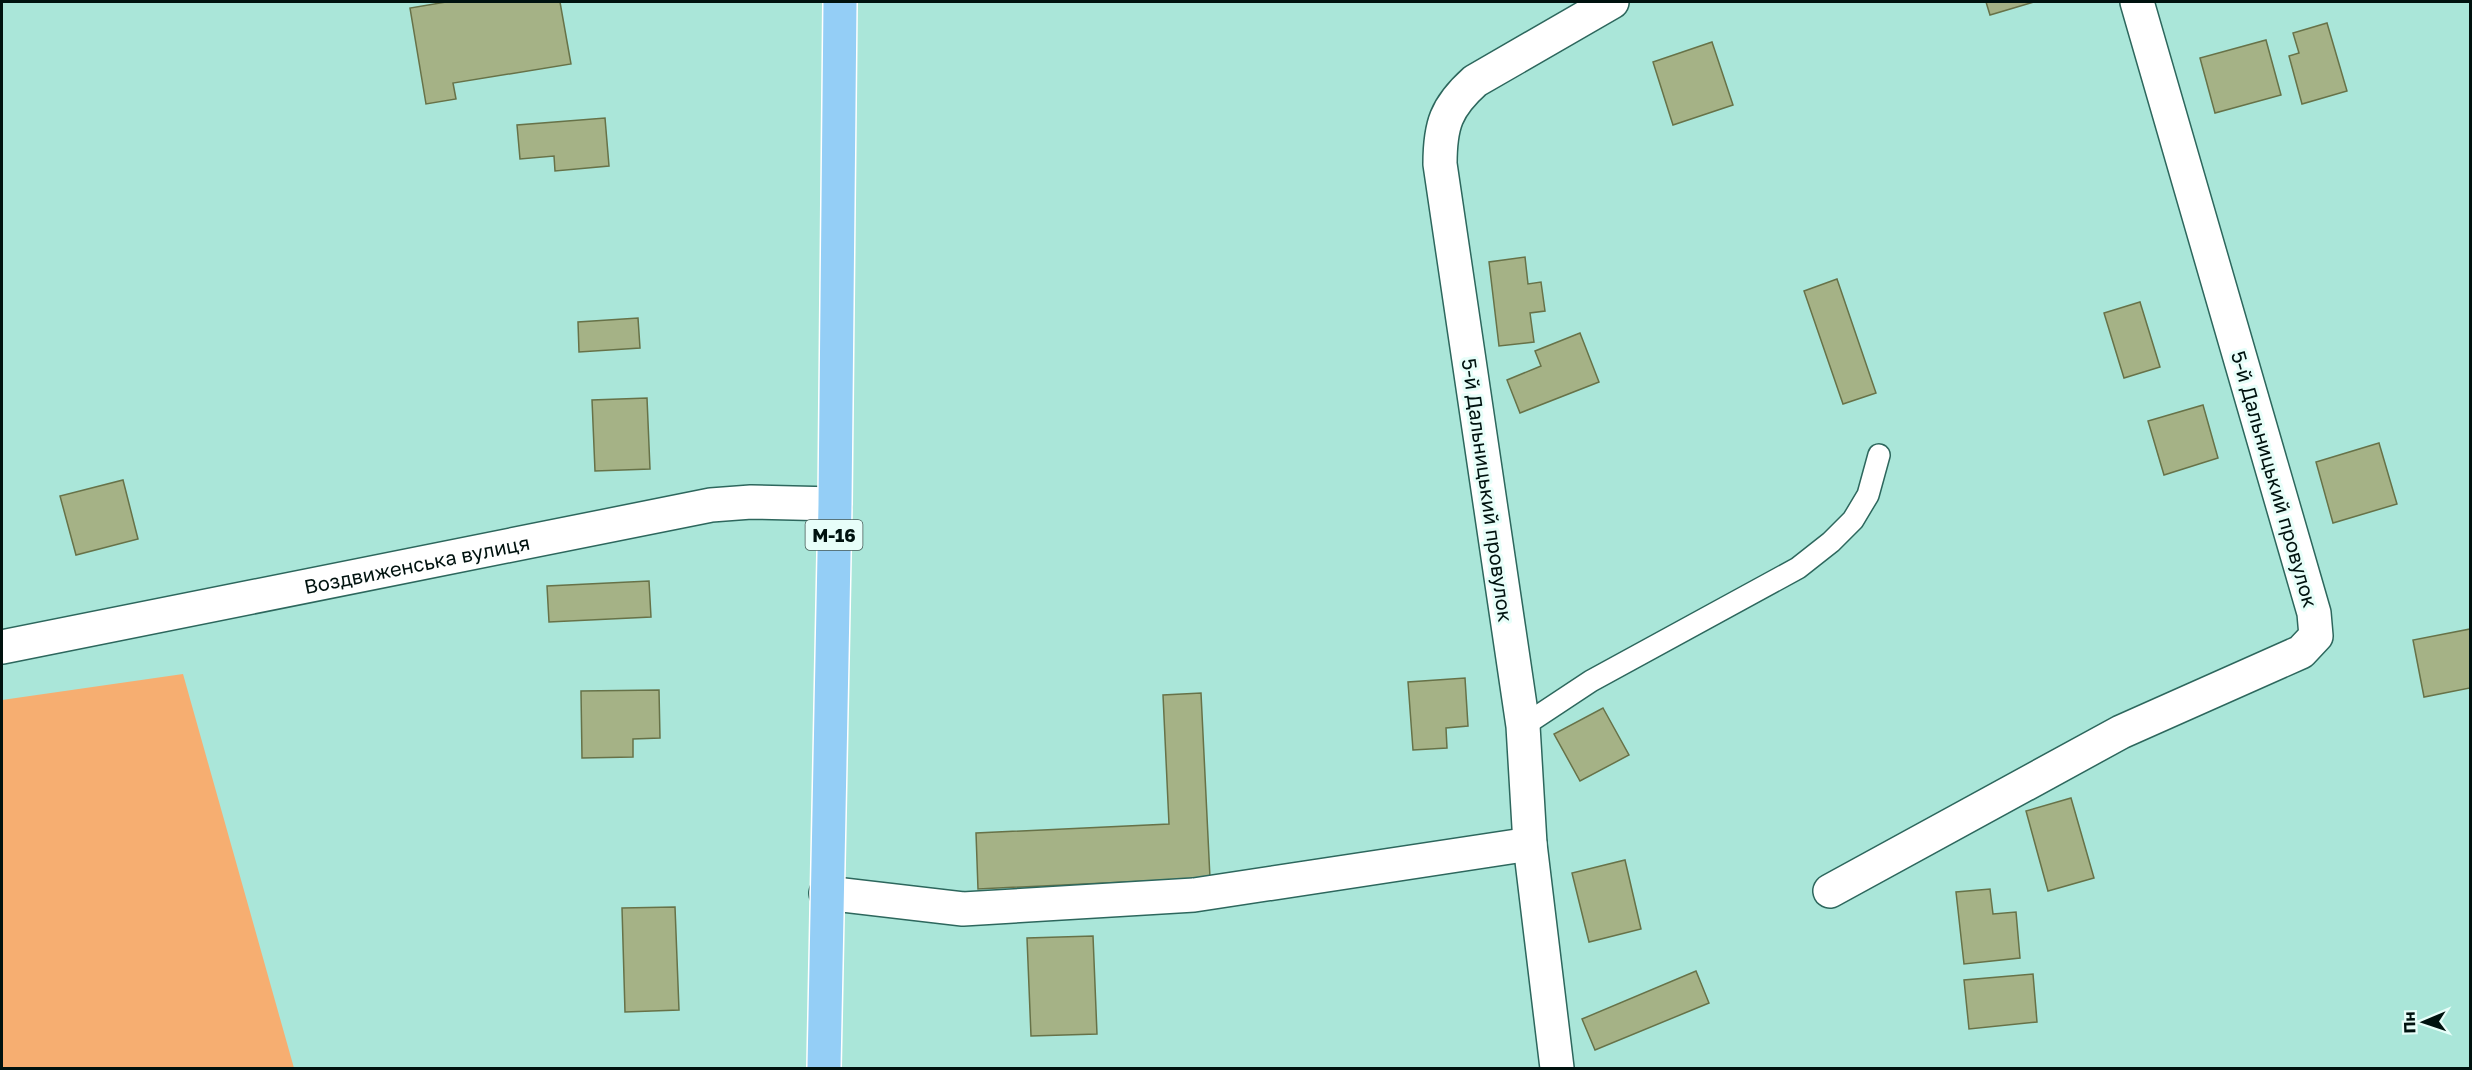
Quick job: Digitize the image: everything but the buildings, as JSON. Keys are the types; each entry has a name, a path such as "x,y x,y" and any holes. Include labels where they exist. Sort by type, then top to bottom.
{"highway":[{"name":"М-16","path":"824,1068 835,504 840,2"}],"street":[{"name":"5-й Дальницький провулок","path":"1557,1068 1530,844 1523,726 1442,175 1440,139 1446,114 1458,96 1476,81 1612,2"},
{"name":"5-й Дальницький провулок","path":"1830,891 2121,732 2301,652 2316,636 2314,613 2137,2"},
{"name":"Воздвиженська вулиця","path":"2,647 711,505 751,502 835,504"},
{"path":"826,893 963,909 1194,895 1530,844"}],"lane":[{"path":"1523,726 1591,681 1797,568 1831,542 1853,520 1868,495 1879,455"}],"shaded area":[{"path":"183,674 294,1068 2,1068 2,700"}]}
